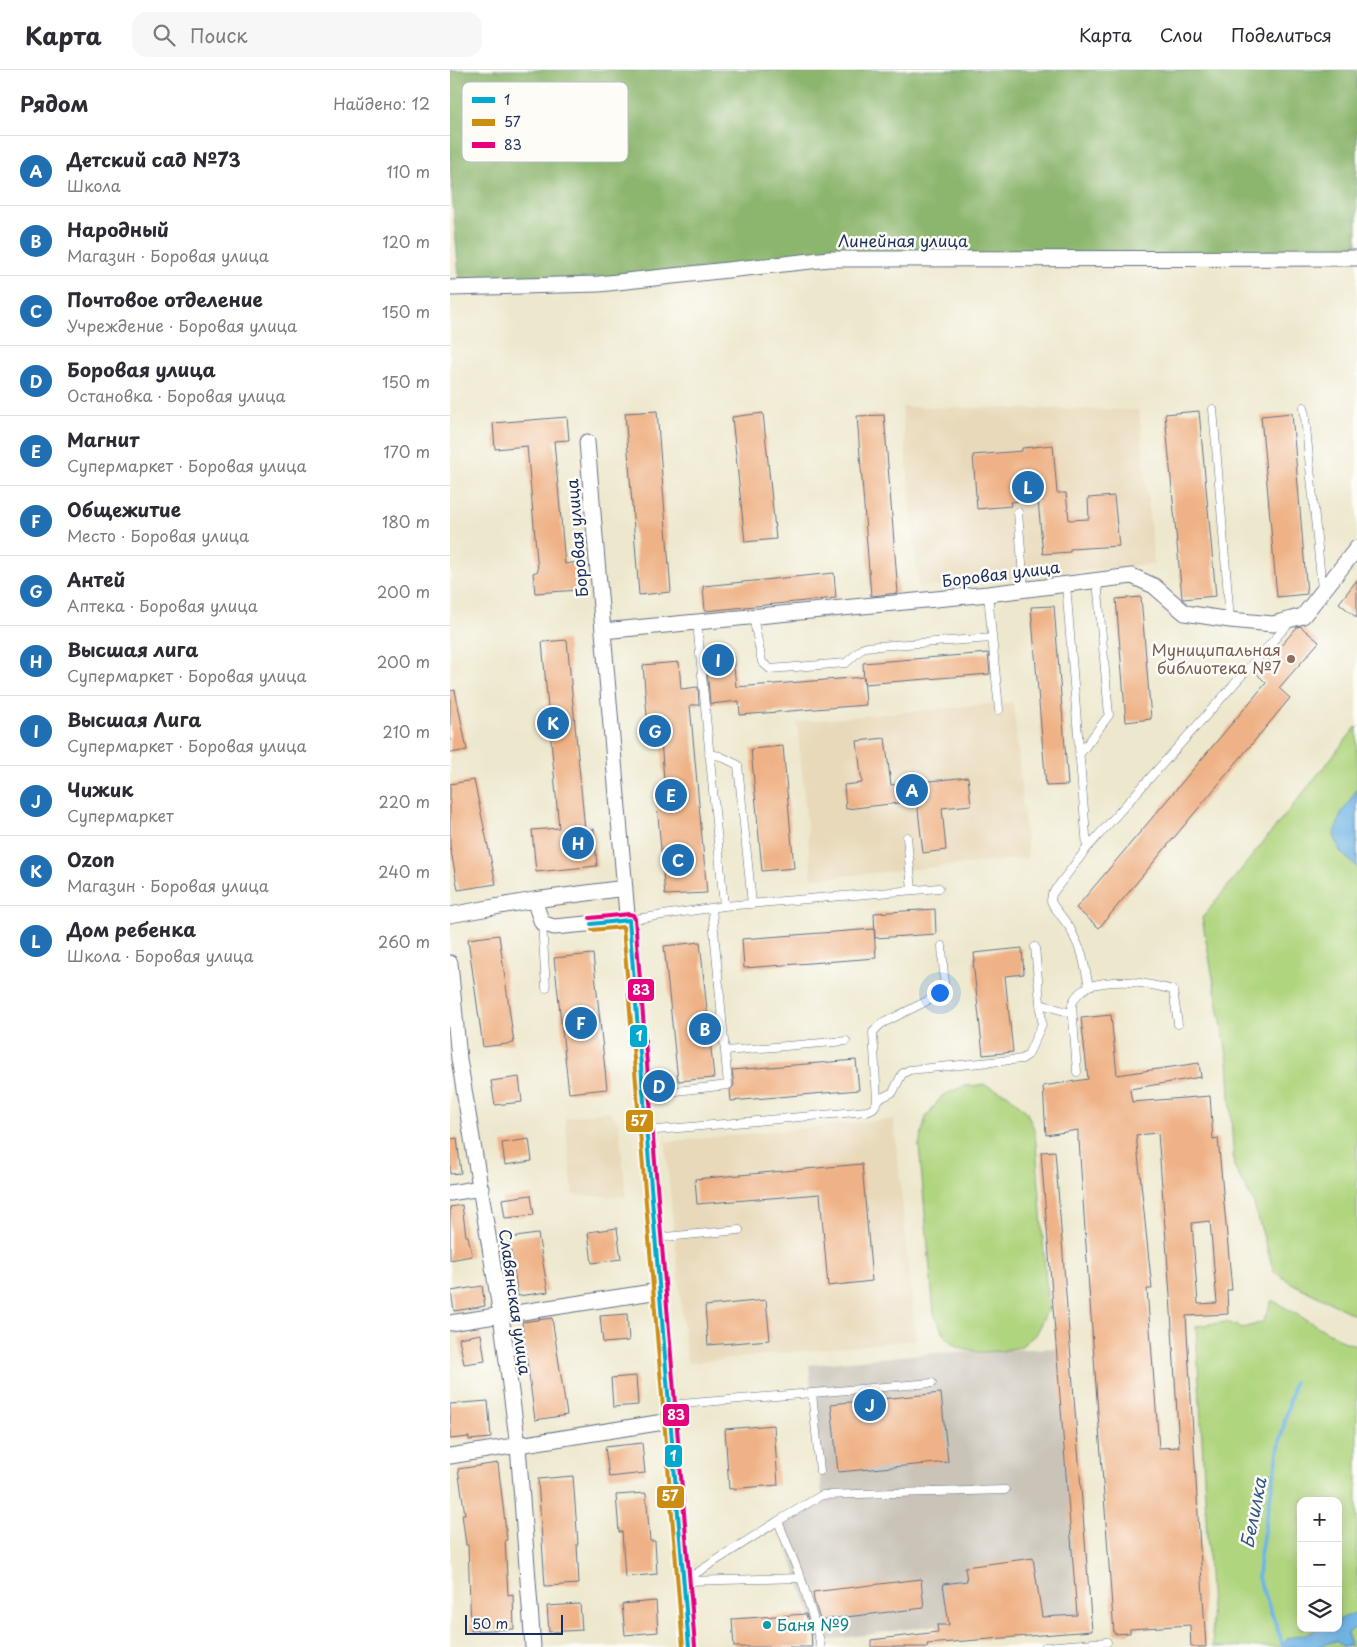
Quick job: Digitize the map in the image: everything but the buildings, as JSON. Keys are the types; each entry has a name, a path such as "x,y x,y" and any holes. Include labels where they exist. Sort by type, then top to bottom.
{"street":[{"name":"Линейная улица","path":"450,288 599,284 829,259 1357,258"},
{"name":"Боровая улица","path":"587,442 690,1647"},
{"name":"Боровая улица","path":"603,631 988,594 1132,576 1154,586 1185,613 1273,624 1303,616 1357,548"},
{"path":"450,915 534,900 625,888"},
{"path":"534,900 542,923 554,927 629,920"},
{"name":"Славянская улица","path":"450,964 454,1060 481,1188 501,1315 518,1446 533,1647"},
{"path":"450,1193 481,1188"},
{"path":"450,1323 659,1291"},
{"path":"450,1456 670,1421"}],"lane":[{"path":"1304,407 1323,591"},
{"path":"1213,409 1230,620"},
{"path":"1018,512 1024,589"},
{"path":"1079,755 1109,715 1097,580"},
{"path":"1066,584 1086,848"},
{"path":"988,594 999,710"},
{"path":"753,616 762,662 770,669 846,663 864,648 992,638"},
{"path":"1090,986 1082,954 1070,928 1051,901 1052,894 1086,848 1293,619"},
{"path":"697,622 724,906"},
{"path":"709,754 720,756 738,765 752,904"},
{"path":"907,836 912,890"},
{"path":"629,920 724,906 939,888"},
{"path":"642,1095 728,1085 712,908"},
{"path":"542,923 546,988"},
{"path":"646,1131 872,1110 876,1106 877,1100 873,1032 882,1024 945,992 942,946"},
{"path":"877,1100 894,1092 902,1074 909,1070 1025,1058 1030,1053 1041,1028 1042,1019 1034,946"},
{"path":"1077,1072 1072,1013 1074,999 1079,992 1090,986 1104,982 1140,981 1173,990 1178,1024"},
{"path":"1040,1004 1072,1013"},
{"path":"725,1051 846,1041"},
{"path":"655,1238 740,1230"},
{"path":"669,1405 932,1383"},
{"path":"812,1393 820,1471"},
{"path":"684,1581 822,1495 1005,1490"},
{"path":"778,1521 801,1578 820,1641 820,1647"},
{"path":"684,1581 801,1578"},
{"path":"1045,1647 1107,1642"}],"shaded area":[{"path":"902,407 1139,410 1154,564 918,588"},
{"path":"1013,702 1028,858 812,879 797,722"},
{"path":"609,1111 619,1124 626,1197 573,1195 565,1118"},
{"path":"894,1119 916,1340 687,1363 665,1142"},
{"path":"1056,1348 1077,1615 937,1625 820,1641 778,1521 822,1495 809,1365 932,1353"}],"green space":[{"path":"450,70 1357,70 1357,258 829,259 460,288 450,168"},
{"path":"1357,726 1357,1316 1295,1285 1274,1272 1253,1201 1234,1167 1228,1060 1202,918"},
{"path":"984,1085 1007,1094 1026,1111 1035,1131 1048,1309 1035,1335 1020,1347 1001,1351 979,1352 959,1347 946,1338 934,1314 919,1145 926,1117 942,1096 964,1086"},
{"path":"1272,1300 1343,1341 1357,1346 1357,1647 1213,1647 1196,1326 1226,1322 1243,1328 1263,1322"}],"water":[{"path":"1357,789 1357,867 1341,853 1334,835 1341,814"},
{"path":"1357,1612 1357,1626 1348,1633 1350,1645 1344,1647 1336,1641 1315,1647 1282,1647 1288,1638 1311,1632 1342,1632 1342,1618"}],"waterway":[{"name":"Белилка","path":"1283,1647 1258,1578 1260,1554 1280,1442 1294,1382"}],"transit line":[{"name":"83","path":"590,918 629,914 633,915 635,919 695,1646"},
{"name":"1","path":"591,924 629,920 689,1647"},
{"name":"57","path":"592,930 623,927 683,1647"}],"place":[{"name":"Дом ребенка","path":"1028,487"},
{"name":"Муниципальная библиотека №7","path":"1291,659"},
{"name":"Высшая Лига","path":"718,660"},
{"name":"Ozon","path":"553,723"},
{"name":"Антей","path":"655,731"},
{"name":"Детский сад №73","path":"912,790"},
{"name":"Магнит","path":"671,795"},
{"name":"Высшая лига","path":"578,843"},
{"name":"Почтовое отделение","path":"678,860"},
{"name":"Общежитие","path":"581,1023"},
{"name":"Народный","path":"705,1029"},
{"name":"Боровая улица","path":"659,1086"},
{"name":"Чижик","path":"870,1405"},
{"name":"Баня №9","path":"767,1625"}]}
